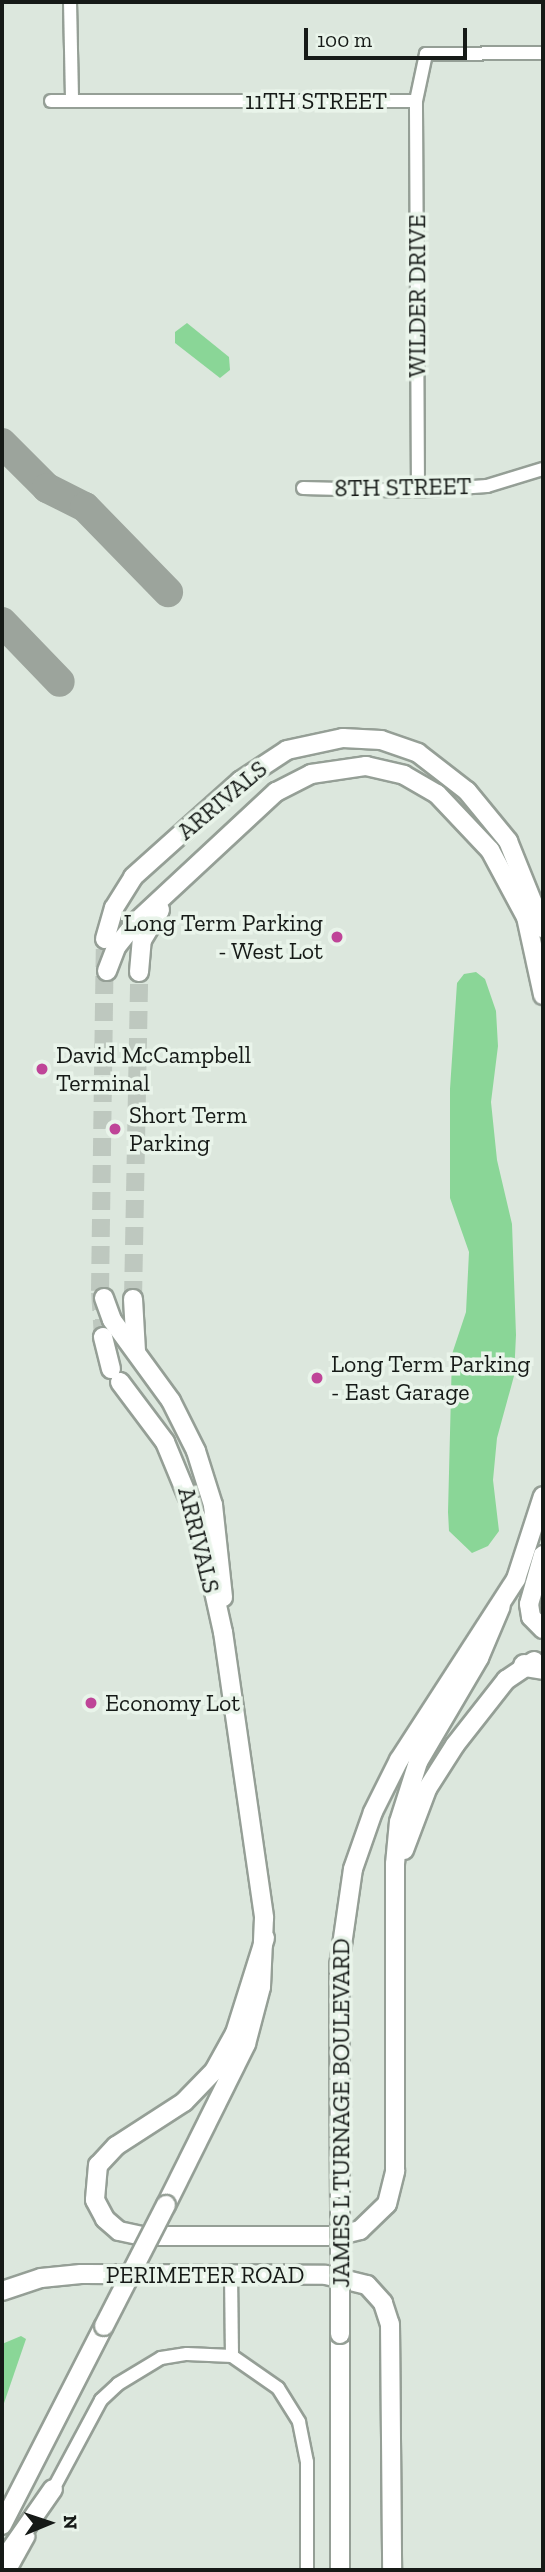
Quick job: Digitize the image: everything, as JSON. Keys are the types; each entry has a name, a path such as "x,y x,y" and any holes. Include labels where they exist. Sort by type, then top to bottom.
{"street":[{"path":"70,2 72,101"},
{"name":"11TH STREET","path":"51,101 415,101 426,54 543,53"},
{"name":"WILDER DRIVE","path":"415,101 418,491"},
{"name":"8TH STREET","path":"303,488 418,491 487,486 543,470"},
{"name":"ARRIVALS","path":"105,939 114,908 134,877 240,781 287,750 343,738 401,746 435,763 460,784 508,841 543,928"},
{"path":"107,971 111,954 128,931 276,792 311,774 366,766 404,775 452,807 501,866 526,917 543,995"},
{"path":"139,972 145,933 174,890"},
{"path":"2,2525 246,2044 261,1987 265,1938 223,1632 223,1587 208,1486 188,1432 162,1388 112,1320 104,1298"},
{"path":"133,1299 136,1352"},
{"name":"ARRIVALS","path":"103,1337 116,1375 164,1442 187,1489 223,1632"},
{"name":"JAMES L TURNAGE BOULEVARD","path":"340,2570 339,1956 354,1869 373,1812 399,1760 501,1606 530,1546 543,1496"},
{"path":"543,1555 528,1604 531,1617 543,1629"},
{"path":"265,1938 235,2033 214,2071 184,2102 111,2150 99,2165 95,2200 105,2219 120,2231 143,2236 336,2236 360,2230 383,2211 394,2180 396,1844 408,1786 428,1742 479,1658 501,1606"},
{"path":"396,1901 408,1837 427,1789 477,1714 537,1664"},
{"path":"231,2274 232,2356"},
{"name":"PERIMETER ROAD","path":"2,2291 62,2275 231,2274 349,2277 367,2285 383,2303 391,2340 392,2570"},
{"path":"10,2570 102,2400 118,2384 161,2358 187,2354 232,2356 278,2389 299,2422 307,2462 307,2570"},
{"path":"2,2511 19,2489"},
{"path":"2,2562 53,2489"}],"shaded area":[{"path":"187,323 229,357 230,370 220,378 175,343 175,332"},
{"path":"476,972 485,979 496,1011 498,1046 491,1102 497,1160 512,1224 516,1335 514,1376 497,1438 493,1480 499,1531 488,1546 472,1553 449,1531 448,1512 452,1354 466,1312 469,1252 450,1198 450,1089 457,983 464,974"},
{"path":"21,2336 26,2339 2,2409 2,2344"}],"taxiway":[{"path":"2,443 47,488 85,507 168,592"},
{"path":"2,622 60,682"}],"tunnel":[{"path":"103,1337 100,1291 105,939"},
{"path":"133,1299 139,972"}],"place":[{"name":"Long Term Parking - West Lot","path":"337,937"},
{"name":"David McCampbell Terminal","path":"42,1069"},
{"name":"Short Term Parking","path":"115,1129"},
{"name":"Long Term Parking - East Garage","path":"317,1378"},
{"name":"Economy Lot","path":"91,1703"}]}
